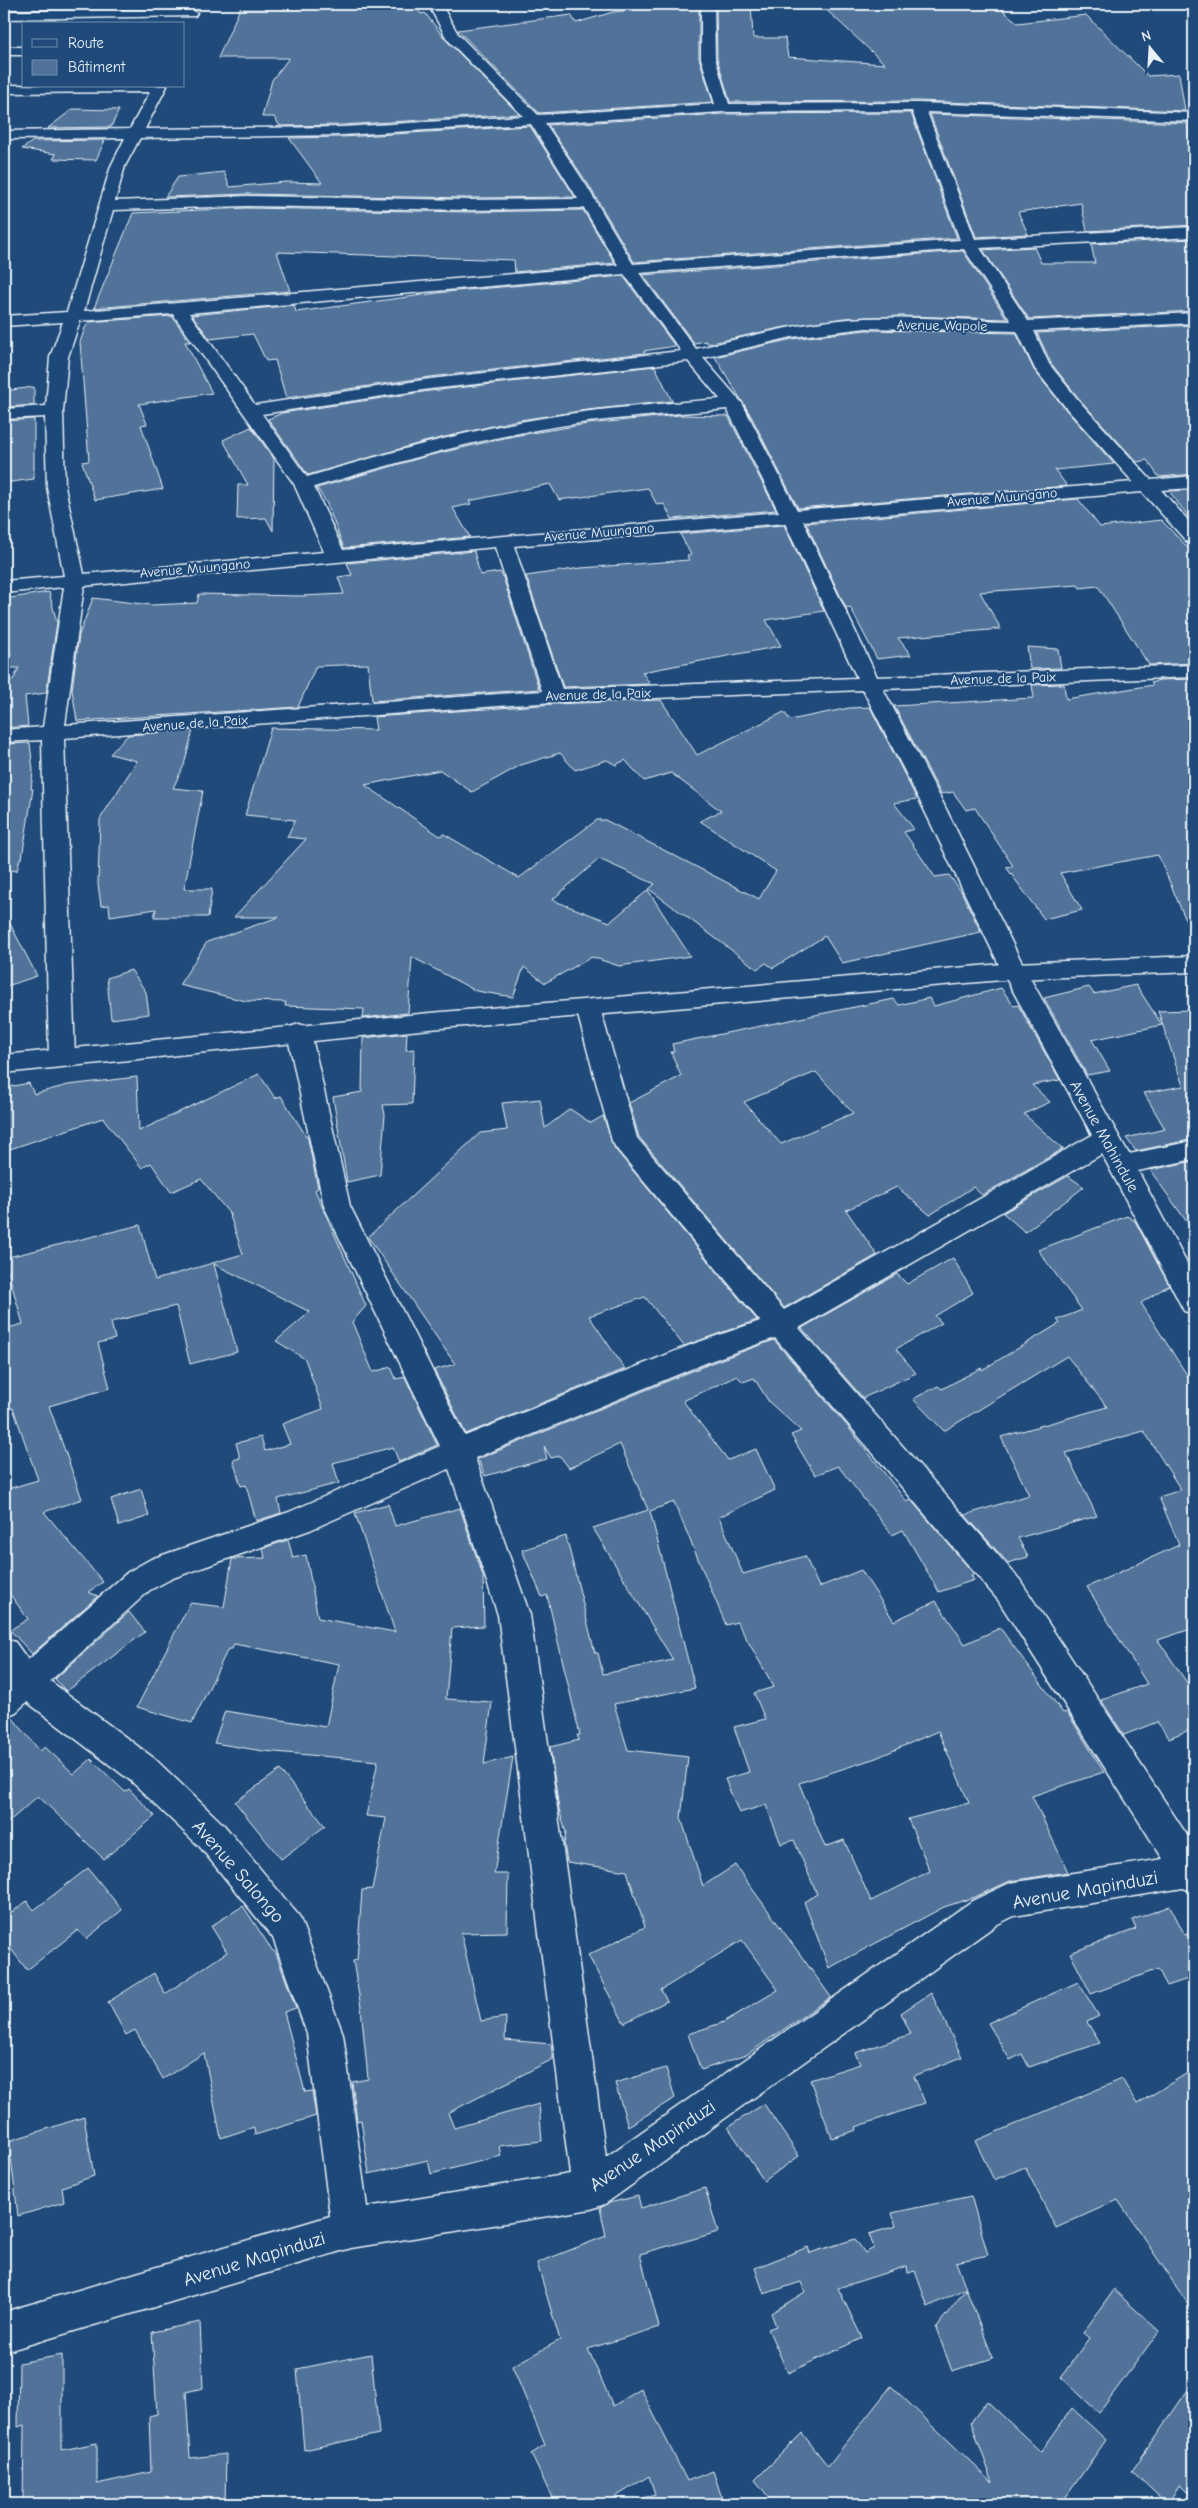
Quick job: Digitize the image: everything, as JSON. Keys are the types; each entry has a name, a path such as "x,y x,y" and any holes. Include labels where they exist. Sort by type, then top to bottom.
{"street":[{"name":"Avenue Mahindule","path":"435,4 452,36 536,121 589,203 628,269 692,355 733,403 791,516 870,684 930,799 1014,971 1122,1165 1194,1303"},
{"path":"707,4 708,58 724,108"},
{"path":"4,15 192,9 185,26"},
{"path":"4,51 22,51"},
{"path":"4,89 82,88"},
{"path":"62,1057 53,734 75,579 56,487 54,411 59,357 74,315 74,308 118,166 159,88"},
{"path":"918,107 968,244 1023,326 1041,365 1067,398 1194,538"},
{"path":"4,135 135,136 342,131 536,121 724,108 918,107 1194,117"},
{"path":"107,206 247,201 470,206 589,203"},
{"path":"4,321 178,309 628,269 968,244 1194,232"},
{"path":"178,309 249,411 303,484 336,556"},
{"name":"Avenue Wapole","path":"249,411 430,384 590,368 692,355 792,332 831,326 866,323 1023,326 1194,318"},
{"path":"303,484 412,453 516,428 577,418 733,403"},
{"path":"4,414 54,411"},
{"name":"Avenue Muungano","path":"4,587 503,541 1194,482"},
{"path":"503,541 554,696"},
{"name":"Avenue de la Paix","path":"4,736 53,734 554,696 1194,672"},
{"path":"4,1064 299,1034 1014,971 1194,964"},
{"path":"588,1008 624,1140 780,1326 1010,1590 1193,1872"},
{"path":"299,1034 338,1206 458,1452 514,1615 592,2190"},
{"path":"15,1692 139,1581 150,1574 162,1568 299,1521 458,1452 703,1352 780,1326 1107,1139"},
{"path":"1122,1165 1194,1150"},
{"name":"Avenue Salongo","path":"4,1652 15,1692 143,1770 212,1836 287,1928 325,2034 351,2229"},
{"name":"Avenue Mapinduzi","path":"4,2332 351,2229 592,2190 984,1913 1010,1900 1193,1872"}],"building":[{"path":"242,4 323,4 324,9 414,4 421,14 425,13 446,40 519,114 342,125 280,126 274,117 262,117 272,80 289,58 218,58"},
{"path":"646,4 699,4 699,58 713,102 539,113 458,30 571,15 576,23 613,12 650,8"},
{"path":"716,4 751,4 753,38 785,38 788,57 885,64 820,4 995,4 1018,23 1086,15 1148,76 1179,74 1185,111 918,101 730,102 717,58"},
{"path":"73,109 119,110 111,127 48,128"},
{"path":"911,113 957,238 634,262 588,184 548,125 723,114"},
{"path":"930,114 1187,123 1192,154 1194,154 1194,225 1087,231 1081,203 1018,212 1028,234 976,237"},
{"path":"530,126 575,197 469,198 247,194 165,197 178,177 224,172 230,187 286,182 322,183 289,138 342,137"},
{"path":"105,140 96,160 53,159 56,154 22,149 33,141"},
{"path":"247,208 469,212 583,210 615,263 515,272 514,260 277,252 290,291 94,308 133,213"},
{"path":"1194,239 1194,311 1029,319 983,250 1034,247 1041,263 1095,263 1091,244"},
{"path":"963,251 1007,319 902,316 844,318 780,328 708,344 706,341 694,343 643,275"},
{"path":"623,276 675,346 644,351 645,353 430,377 286,398 275,360 266,361 253,334 210,339 192,315 294,305 296,312 445,292"},
{"path":"172,316 190,342 185,342 212,393 139,404 147,424 141,425 163,489 95,500 82,462 89,461 80,342 85,328 89,322"},
{"path":"1194,325 1194,474 1159,477 1147,460 1137,462 1080,400 1051,363 1037,333"},
{"path":"866,330 1016,333 1034,370 1066,410 1114,464 1055,470 1067,486 798,508 751,416 715,357 792,339"},
{"path":"655,366 672,401 587,410 513,421 424,442 308,475 268,419 282,413 430,391"},
{"path":"34,387 34,405 4,407 4,391"},
{"path":"679,415 728,416 776,510 672,519 664,504 657,505 648,488 559,500 550,484 469,501 471,504 453,508 470,537 344,548 327,504 317,488 427,456 513,436 588,424"},
{"path":"34,419 34,479 4,483 4,421"},
{"path":"251,427 274,459 273,531 266,518 237,519 238,485 248,485 223,440"},
{"path":"1194,490 1194,524 1169,491"},
{"path":"1078,499 1100,527 1161,520 1194,554 1194,663 1149,665 1098,586 1080,588 1078,585 980,592 1001,629 898,638 911,655 877,659 850,607 846,608 806,523"},
{"path":"784,525 824,611 766,620 781,646 642,672 650,684 563,687 526,576 581,568 689,560 687,556 691,555 680,534"},
{"path":"474,551 480,575 500,572 503,577 539,689 372,701 368,664 316,666 298,707 77,721 72,690 79,635 93,598 151,605 197,603 199,594 301,596 344,594 338,577 352,575 347,563"},
{"path":"49,592 57,623 46,693 25,696 28,726 4,728 4,681 13,680 19,668 6,668 11,652 4,652 4,599"},
{"path":"1027,647 1058,649 1061,668 1030,669"},
{"path":"1194,679 1194,939 1158,855 1060,873 1082,910 1044,919 1006,867 1013,866 975,808 966,810 953,792 941,794 894,706 1034,698 1032,685 1064,684 1066,699 1153,685 1151,683 1159,680"},
{"path":"661,700 697,755 784,712 790,720 849,708 870,707 917,799 894,803 914,829 904,832 935,877 949,875 961,891 981,932 842,963 825,936 773,968 766,963 757,969 649,889 655,884 599,859 552,900 610,922 648,890 690,956 619,966 592,957 545,983 524,967 513,997 476,991 412,957 408,1013 363,1018 364,1009 285,1006 286,1002 246,1001 179,985 207,942 279,917 234,917 306,839 287,837 295,820 245,815 271,728 376,730 374,717 554,704","holes":["560,753 575,770 607,760 616,765 625,760 644,781 671,773 721,811 700,821 776,871 759,899 605,820 597,820 519,878 444,834 440,836 365,785 440,770 472,792 521,765"]},
{"path":"193,730 184,765 173,788 203,791 184,889 212,889 208,917 154,917 156,909 110,916 109,905 101,906 98,884 100,819 137,761 110,754 128,735"},
{"path":"30,743 33,771 31,789 33,789 22,858 20,858 17,871 4,869 4,744"},
{"path":"4,912 37,976 4,987"},
{"path":"131,970 146,992 149,1014 111,1019 107,978"},
{"path":"1136,985 1162,1025 1092,1040 1110,1071 1087,1075 1044,998 1089,987 1094,994"},
{"path":"1001,988 1014,1006 1018,1005 1060,1080 1032,1085 1050,1102 1024,1114 1063,1149 982,1195 973,1187 930,1215 897,1187 846,1210 877,1255 784,1308 639,1137 629,1103 681,1076 671,1052 674,1052 672,1044 894,999 899,1005 929,998 934,1006","holes":["816,1072 853,1113 781,1144 744,1102"]},
{"path":"1194,1010 1194,1139 1136,1151 1126,1138 1165,1129 1144,1093 1183,1086 1158,1011"},
{"path":"407,1033 406,1050 414,1049 412,1104 383,1105 385,1115 380,1175 347,1182 333,1097 362,1092 363,1038"},
{"path":"259,1074 275,1098 281,1096 308,1139 318,1188 315,1190 366,1306 352,1322 373,1372 391,1367 396,1379 405,1377 437,1445 399,1462 393,1447 333,1463 339,1483 278,1499 281,1513 256,1521 246,1485 241,1486 233,1460 240,1458 236,1443 261,1437 265,1451 290,1444 282,1424 323,1409 305,1359 276,1341 310,1312 214,1264 237,1352 190,1364 176,1306 111,1322 115,1339 98,1343 110,1388 49,1406 82,1499 44,1512 103,1582 88,1592 98,1596 32,1654 10,1630 28,1619 4,1586 4,1490 38,1480 13,1408 4,1410 4,1329 23,1324 4,1258 140,1225 155,1280 243,1254 229,1213 201,1179 171,1192 151,1163 142,1168 103,1118 4,1151 4,1088 29,1083 34,1094 68,1085 137,1077 139,1131"},
{"path":"540,1099 545,1128 570,1109 591,1123 603,1116 615,1149 757,1320 684,1346 645,1297 589,1316 625,1369 466,1434 434,1370 455,1364 368,1237 480,1133 507,1130 502,1103"},
{"path":"1194,1161 1194,1232 1150,1170"},
{"path":"1068,1176 1084,1187 1025,1232 1003,1213"},
{"path":"1127,1216 1135,1221 1169,1285 1141,1303 1194,1386 1194,1628 1158,1640 1194,1693 1194,1728 1169,1738 1157,1722 1124,1735 1101,1700 1147,1684 1087,1587 1179,1545 1159,1497 1181,1490 1144,1431 1066,1453 1097,1516 1018,1538 1028,1557 1008,1563 965,1515 1029,1495 1001,1437 1107,1407 1067,1356 944,1431 913,1399 938,1386 942,1389 981,1368 982,1370 1060,1323 1057,1320 1082,1310 1038,1250"},
{"path":"953,1258 973,1293 935,1316 942,1323 896,1349 916,1373 863,1398 802,1328 897,1274 907,1284"},
{"path":"774,1340 849,1428 907,1502 911,1500 974,1574 971,1575 974,1580 939,1592 903,1530 892,1535 838,1466 815,1475 791,1435 801,1431 769,1402 754,1378 743,1382 737,1376 683,1401 728,1460 756,1449 775,1490 719,1517 743,1574 805,1556 819,1587 861,1570 894,1621 936,1601 965,1644 1000,1628 1063,1713 1067,1712 1104,1772 1032,1796 1068,1872 1010,1881 975,1897 944,1907 829,1968 804,1902 817,1894 794,1840 781,1844 766,1805 739,1813 725,1779 749,1772 734,1727 765,1719 754,1693 774,1687 737,1622 726,1625 674,1502 650,1511 695,1688 614,1704 628,1750 688,1757 681,1818 703,1886 735,1865 831,1997 746,2055 701,2070 688,2034 724,2022 778,1990 742,1940 661,1990 667,2001 624,2023 588,1955 645,1927 627,1871 567,1862 564,1843 566,1833 559,1809 550,1747 579,1740 577,1735 580,1735 547,1595 542,1597 522,1550 566,1536 595,1653 598,1653 603,1674 673,1660 593,1528 648,1510 620,1444 569,1468 560,1456 551,1458 544,1446 547,1459 485,1476 478,1459 714,1362","holes":["938,1731 969,1803 908,1819 930,1871 871,1901 844,1840 825,1847 799,1783 876,1758"]},
{"path":"141,1489 149,1516 119,1526 111,1499"},
{"path":"388,1504 395,1526 460,1508 483,1576 484,1626 452,1628 446,1699 492,1702 484,1764 513,1757 494,1874 508,1874 507,1932 461,1933 481,2021 506,2017 505,2040 551,2044 553,2059 448,2113 454,2128 539,2104 542,2141 499,2146 501,2156 431,2174 428,2160 369,2174 361,2120 357,2121 352,2082 368,2079 361,2007 353,1961 357,1960 362,1890 372,1889 386,1818 366,1816 378,1761 263,1751 214,1743 225,1711 326,1727 339,1664 234,1644 232,1649 228,1649 192,1723 137,1707 190,1603 224,1607 232,1559 265,1558 263,1548 288,1540 293,1558 306,1555 318,1618 395,1632 355,1513"},
{"path":"129,1612 145,1632 67,1691 65,1690 55,1679"},
{"path":"11,1716 40,1751 45,1747 74,1774 91,1759 125,1792 129,1789 155,1816 104,1859 38,1796 4,1826 4,1719"},
{"path":"280,1770 325,1826 281,1859 235,1802"},
{"path":"88,1868 122,1910 86,1939 78,1930 27,1970 4,1940 4,1918 27,1901 34,1910"},
{"path":"243,1906 272,1950 276,1953 296,2008 284,2012 305,2092 312,2091 316,2116 255,2135 254,2127 221,2138 204,2053 163,2079 135,2030 126,2035 108,2002 154,1973 165,1994 227,1952 211,1926"},
{"path":"1170,1906 1185,1935 1194,1931 1194,1977 1167,1986 1158,1969 1091,1994 1070,1953 1136,1929 1132,1920"},
{"path":"1078,1982 1099,2016 1087,2022 1100,2043 1029,2067 1022,2054 1010,2060 988,2023"},
{"path":"931,1993 962,2057 914,2076 925,2103 856,2127 857,2130 832,2138 810,2080 860,2064 855,2053 911,2034 901,2013"},
{"path":"666,2068 675,2098 628,2126 615,2083"},
{"path":"1194,2069 1194,2313 1118,2200 1056,2228 1025,2167 994,2180 975,2141 1122,2079 1137,2104"},
{"path":"764,2104 799,2156 764,2181 728,2127"},
{"path":"84,2117 94,2176 62,2187 64,2202 18,2216 9,2141"},
{"path":"705,2188 718,2232 640,2254 659,2327 588,2349 613,2406 641,2389 687,2481 713,2471 724,2504 634,2504 633,2502 655,2494 649,2476 604,2504 555,2504 531,2454 545,2445 512,2366 560,2340 537,2263 606,2236 600,2208 609,2203 638,2196 641,2208"},
{"path":"971,2196 988,2255 956,2262 966,2288 928,2307 915,2271 908,2273 907,2266 838,2288 862,2338 788,2373 768,2329 776,2326 771,2313 805,2292 801,2282 764,2294 755,2268 808,2247 810,2253 855,2239 865,2253 874,2248 869,2234 896,2226 892,2213"},
{"path":"966,2289 993,2358 952,2371 936,2328"},
{"path":"1114,2290 1159,2331 1099,2413 1061,2377 1089,2338 1083,2333"},
{"path":"200,2322 203,2388 186,2392 190,2458 226,2454 225,2504 23,2504 24,2425 18,2427 19,2363 62,2355 62,2450 97,2443 97,2484 151,2472 149,2416 157,2414 152,2332"},
{"path":"371,2354 379,2434 304,2450 297,2369"},
{"path":"1194,2381 1194,2499 1180,2485 1167,2504 1132,2471"},
{"path":"891,2386 993,2483 971,2422 987,2401 1041,2452 1072,2408 1106,2440 1061,2504 774,2504 755,2480 802,2433 828,2466"}]}
